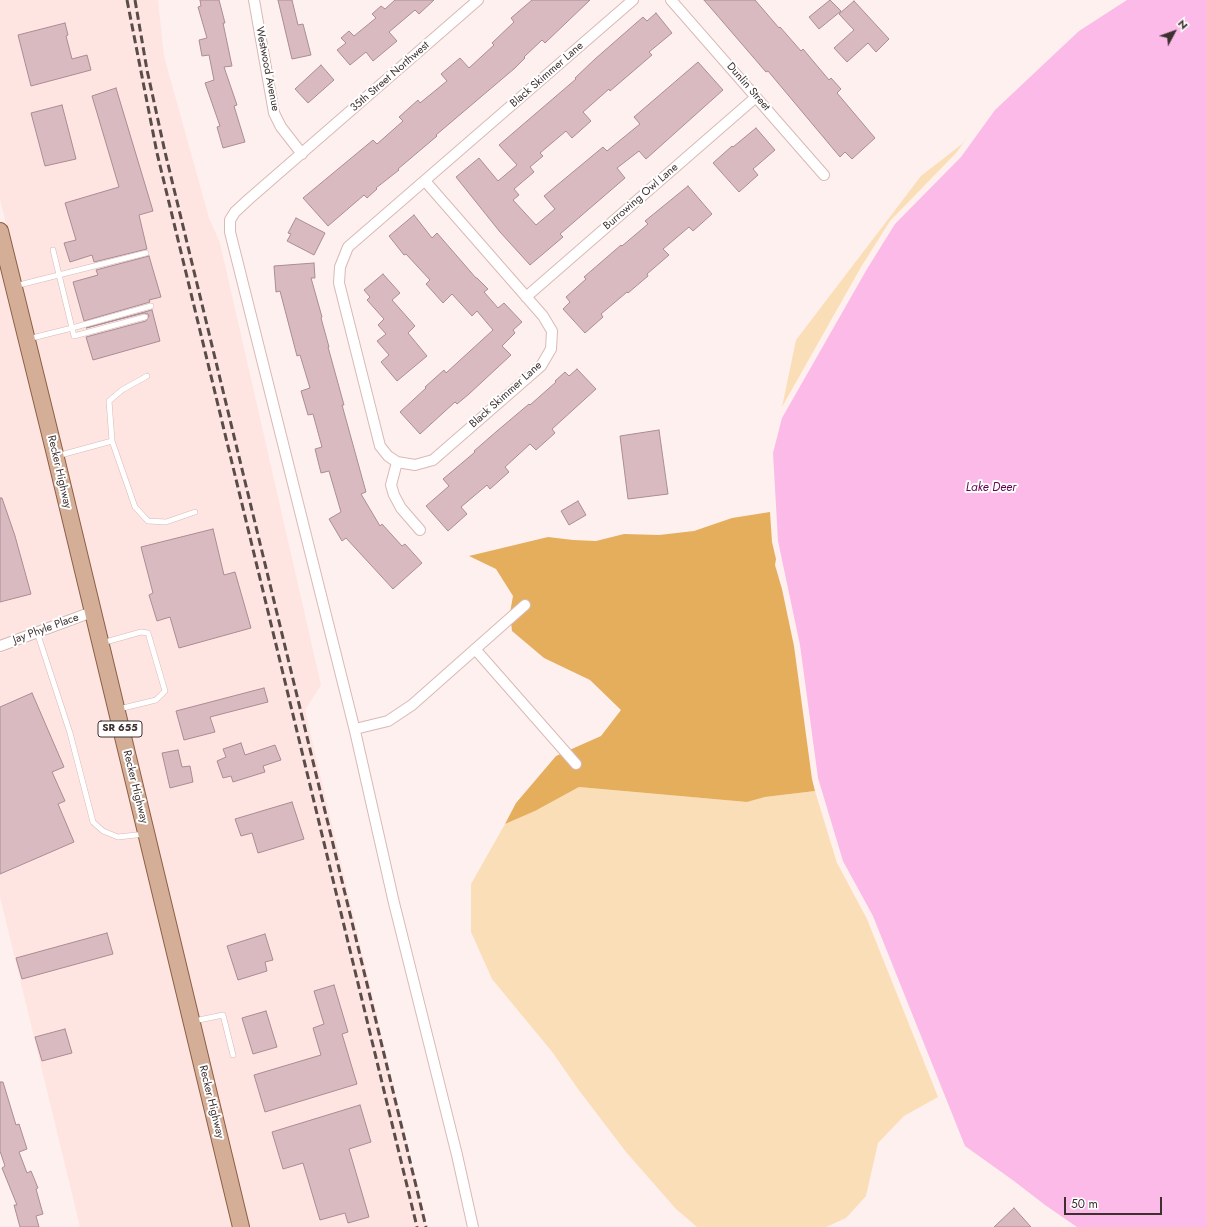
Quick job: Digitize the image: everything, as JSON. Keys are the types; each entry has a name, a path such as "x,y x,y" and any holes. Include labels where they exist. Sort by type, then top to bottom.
{"main road":[{"name":"Recker Highway","path":"0,231 56,456 92,612 241,1227"}],"street":[{"name":"Westwood Avenue","path":"254,0 274,113 281,127 302,154"},
{"name":"35th Street Northwest","path":"473,1227 457,1155 394,903 355,729 230,232 230,220 235,212 478,0"},
{"name":"Black Skimmer Lane","path":"424,181 543,316 552,331 551,349 541,366 433,460 415,465 397,462 388,456 380,446 339,283 340,267 348,247 424,181 634,0"},
{"name":"Dunlin Street","path":"671,0 824,175"},
{"name":"Burrowing Owl Lane","path":"526,297 756,97"},
{"path":"397,462 391,485 394,495 400,508 420,530"},
{"path":"355,729 388,721 412,705 525,605"},
{"name":"Jay Phyle Place","path":"0,646 92,612"},
{"path":"475,650 576,764"}],"lane":[{"path":"53,250 74,336 145,317"},
{"path":"14,286 146,253"},
{"path":"27,339 151,306"},
{"path":"147,376 122,390 109,402 112,441 135,507 148,521 166,522 195,512"},
{"path":"56,456 112,441"},
{"path":"37,632 70,733 93,822 103,831 118,837 146,833"},
{"path":"100,643 141,632 148,633 166,691 156,700 116,710"},
{"path":"191,1022 223,1015 233,1055"}],"shaded area":[{"path":"0,0 158,0 164,56 209,218 220,243 321,685 305,710 427,1227 248,1227 0,199"},
{"path":"967,138 956,153 890,221 861,267 782,407 796,340 921,176 962,144"},
{"path":"0,262 84,608 0,639"},
{"path":"770,512 772,542 776,559 775,565 782,589 794,646 812,779 815,791 765,797 747,802 579,787 535,811 505,824 516,803 556,756 601,736 621,710 590,680 544,658 512,631 510,613 513,596 496,569 469,556 548,537 596,541 624,534 659,535 694,531 732,518"},
{"path":"87,621 233,1227 80,1227 0,897 0,653"},
{"path":"579,787 747,802 765,797 815,791 837,863 867,919 938,1097 904,1116 878,1143 866,1196 846,1218 826,1227 697,1227 676,1209 626,1152 578,1089 553,1053 492,979 471,932 471,884 505,824 535,811"}],"water":[{"name":"Lake Deer","path":"1127,0 1206,0 1206,1227 1077,1227 965,1146 873,916 843,861 818,778 800,645 778,541 773,453 782,418 867,269 895,224 961,157 995,110 1079,31"}],"building":[{"path":"200,0 219,0 225,23 223,23 232,66 224,67 237,105 234,106 245,142 223,148 217,127 220,126 205,83 214,80 209,55 202,56 199,40 207,38 198,7 201,6"},
{"path":"278,0 292,0 298,25 303,24 311,55 292,59"},
{"path":"395,0 434,0 419,14 415,10 389,32 397,41 373,61 366,52 350,65 337,50 346,43 341,38 349,31 354,36 376,18 372,14 381,6 385,9"},
{"path":"532,0 590,0 545,43 542,40 515,68 436,135 437,136 398,169 399,170 376,188 377,189 367,198 364,195 328,226 303,198 373,140 377,144 403,121 399,117 418,100 420,103 447,81 441,74 460,58 469,68 494,45 492,43 514,22 511,18"},
{"path":"704,0 755,0 801,51 803,49 829,80 831,78 841,89 837,93 875,138 852,159 845,152 840,157 768,71 766,72"},
{"path":"830,0 841,11 819,29 809,17"},
{"path":"854,1 889,39 876,52 868,43 847,62 834,48 854,30 839,14"},
{"path":"656,13 672,33 649,52 652,55 583,112 591,121 572,138 566,131 540,153 543,156 530,167 534,172 514,189 519,195 513,200 536,225 555,209 544,196 603,147 607,151 640,124 634,117 698,62 723,90 646,159 639,151 617,168 625,178 560,234 563,237 530,265 500,232 456,177 479,158 498,181 517,165 499,145 576,79 575,78 595,59 643,17 647,21"},
{"path":"65,23 68,35 66,36 72,59 87,55 91,70 31,86 18,35"},
{"path":"321,65 334,80 308,103 295,89"},
{"path":"116,88 153,211 139,215 147,249 94,262 92,255 70,262 64,243 76,240 65,203 119,187 92,96"},
{"path":"62,105 76,159 45,166 31,113"},
{"path":"756,128 775,150 753,169 758,175 739,192 713,163"},
{"path":"688,186 712,214 693,231 689,227 663,249 669,255 647,274 648,276 601,314 603,317 585,333 563,309 570,302 566,297 586,279 584,277 648,224 645,221"},
{"path":"414,215 432,238 437,233 476,278 488,289 484,292 498,308 504,303 522,322 513,330 515,333 502,346 511,355 469,394 457,404 455,402 420,434 400,412 444,370 446,373 493,330 477,311 472,316 452,294 443,303 426,284 430,280 406,254 404,255 389,236"},
{"path":"296,218 325,233 314,255 287,241 291,234 288,233"},
{"path":"149,256 161,297 149,300 150,302 84,321 73,282 98,275 96,270"},
{"path":"314,263 315,278 311,278 344,405 342,405 366,492 361,494 380,526 382,524 402,546 405,544 422,563 393,589 346,538 342,541 329,519 341,512 329,471 321,473 315,449 322,447 313,414 308,415 301,391 310,388 300,355 297,356 280,291 276,292 274,266"},
{"path":"383,274 400,293 392,300 415,326 408,333 427,356 397,381 381,362 389,355 377,341 386,334 378,325 384,319 367,300 370,297 364,290"},
{"path":"152,310 160,341 93,360 86,337 146,321 149,316 148,314 144,313 86,328"},
{"path":"577,369 596,389 552,429 555,433 536,450 530,444 505,467 509,472 490,489 487,485 461,507 467,514 448,531 426,506 449,486 443,479 497,431 529,404 530,405 565,372 569,376"},
{"path":"659,430 668,494 628,499 620,436"},
{"path":"0,498 2,498 15,536 31,594 0,602"},
{"path":"578,501 586,515 569,525 561,511"},
{"path":"213,529 224,575 235,572 251,628 179,648 170,617 157,621 149,595 153,593 141,547"},
{"path":"264,688 268,702 210,717 215,732 184,740 176,711"},
{"path":"32,693 64,767 52,772 65,801 58,804 74,842 0,874 0,707"},
{"path":"241,743 245,755 275,745 281,760 263,766 265,772 233,782 231,776 223,778 217,761 226,757 223,749"},
{"path":"178,750 182,767 190,766 193,782 170,788 162,753"},
{"path":"292,802 304,839 258,853 252,833 241,836 235,819"},
{"path":"107,933 113,954 22,979 16,958"},
{"path":"265,934 273,960 265,962 267,971 238,980 227,946"},
{"path":"334,985 348,1032 342,1034 357,1084 265,1112 254,1075 321,1055 313,1028 324,1024 314,991"},
{"path":"266,1011 277,1047 253,1054 242,1018"},
{"path":"65,1029 72,1053 42,1061 35,1037"},
{"path":"0,1082 3,1082 16,1125 19,1124 27,1149 19,1152 27,1173 31,1171 38,1188 36,1189 43,1214 36,1216 39,1227 20,1227 14,1205 17,1205 2,1168 5,1166 0,1151"},
{"path":"360,1105 371,1142 349,1149 369,1217 348,1223 345,1213 320,1220 303,1163 283,1169 272,1132"},
{"path":"1014,1208 1031,1227 994,1227"}],"railway":[{"path":"127,0 157,153 417,1227"},
{"path":"135,0 147,70 165,152 426,1227"}]}
